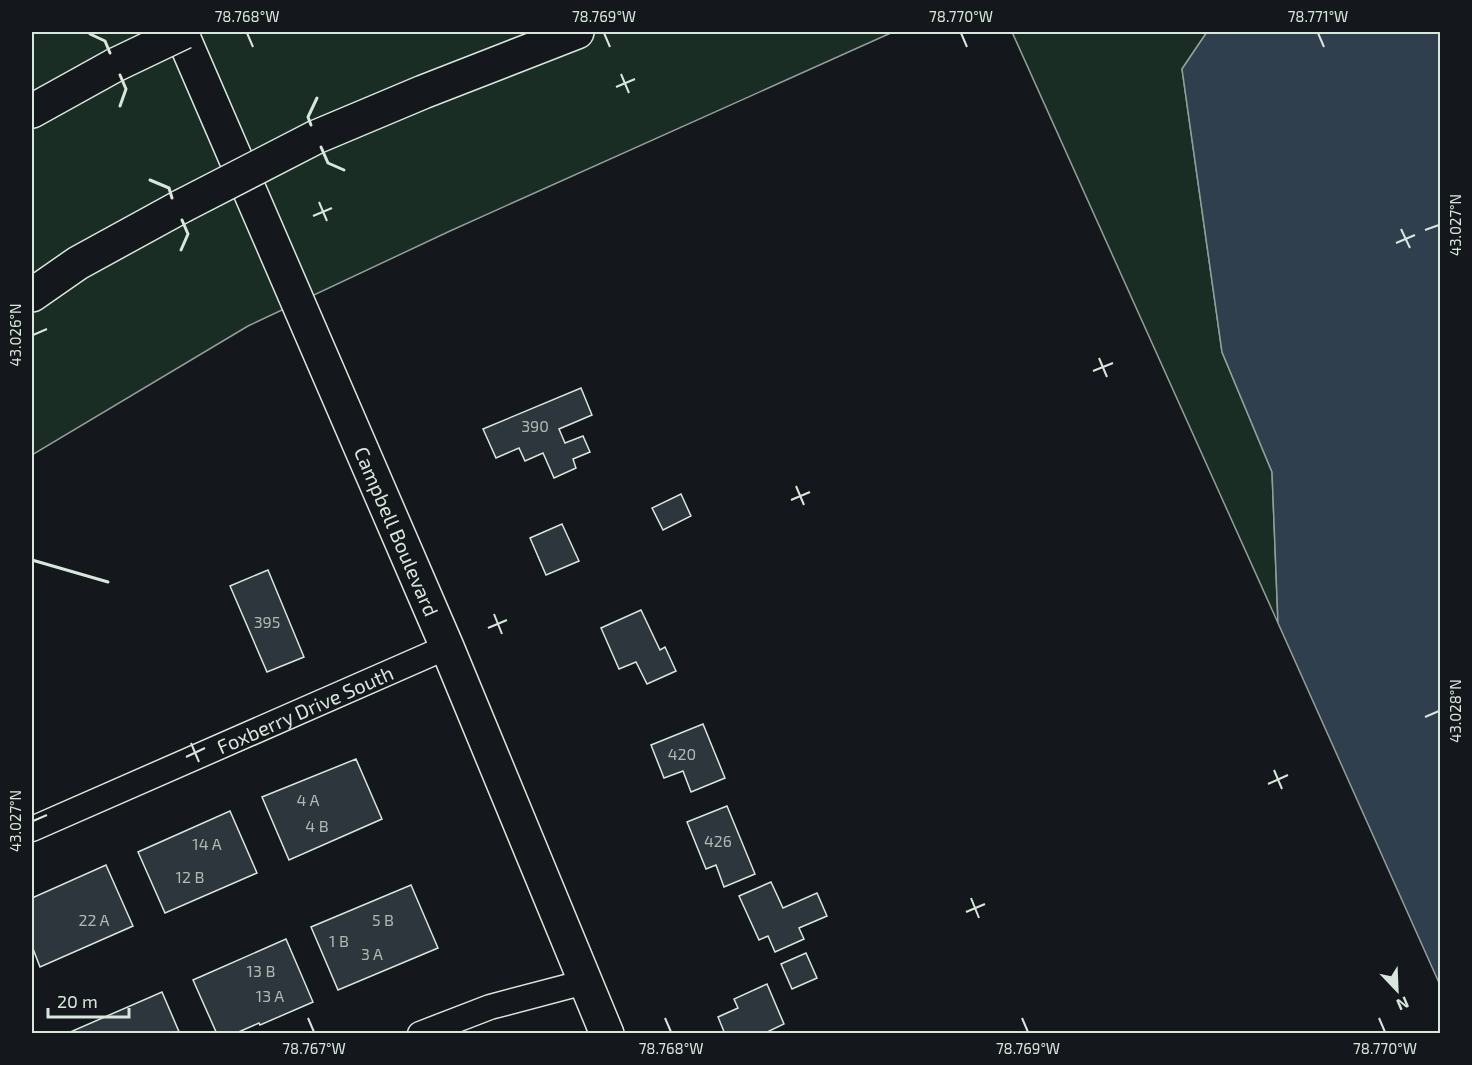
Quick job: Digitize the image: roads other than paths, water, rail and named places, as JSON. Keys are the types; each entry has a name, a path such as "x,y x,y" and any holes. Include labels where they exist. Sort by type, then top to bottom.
{"main road":[{"path":"32,111 115,65 183,32"},
{"name":"Campbell Boulevard","path":"183,32 447,647 607,1034"},
{"path":"32,295 78,263 316,137 423,92 577,32"}],"street":[{"name":"Foxberry Drive South","path":"32,829 447,647"},
{"path":"420,1034 490,1007 585,982"}],"water":[{"path":"1207,32 1440,32 1440,985 1278,623 1272,472 1222,352 1182,69"}]}
